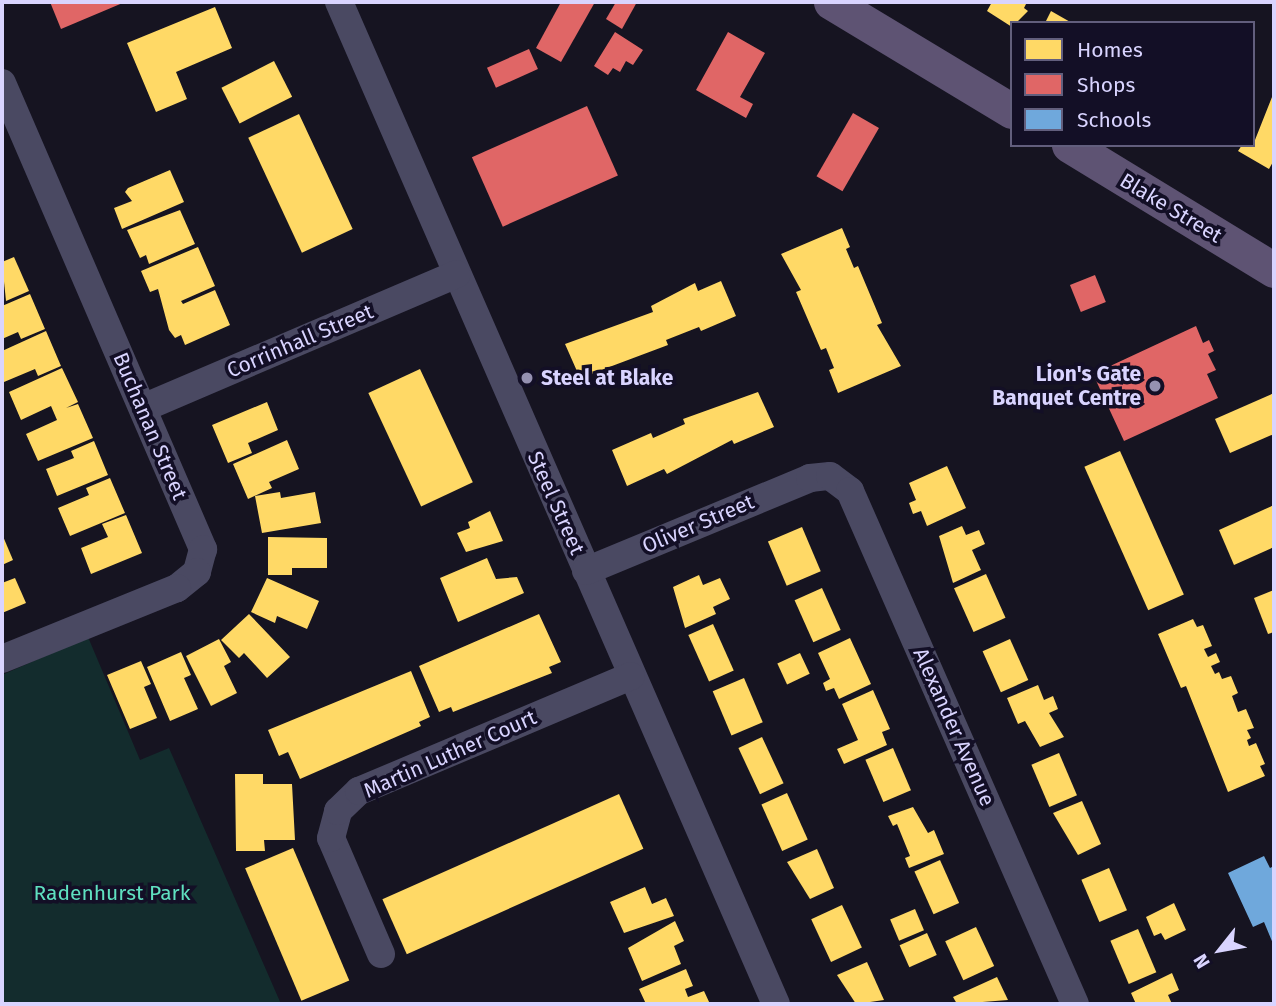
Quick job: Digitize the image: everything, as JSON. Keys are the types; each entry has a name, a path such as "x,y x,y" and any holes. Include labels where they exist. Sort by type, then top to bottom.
{"main road":[{"path":"831,2 1010,110"},
{"name":"Blake Street","path":"1072,147 1274,270"}],"street":[{"name":"Steel Street","path":"339,2 776,1004"},
{"name":"Buchanan Street","path":"2,83 181,500 195,523 203,549 197,572 177,588 2,659"},
{"name":"Corrinhall Street","path":"143,408 457,274"},
{"name":"Alexander Avenue","path":"810,478 830,476 850,491 1075,1004"},
{"name":"Oliver Street","path":"586,571 810,478"},
{"name":"Martin Luther Court","path":"381,954 331,838 338,811 359,790 631,676"}],"green space":[{"name":"Radenhurst Park","path":"88,637 140,760 169,748 281,1004 2,1004 2,675"}],"building: Homes":[{"path":"992,2 1027,2 1024,8 1028,11 1018,21 1010,21 1010,26 987,11"},
{"path":"215,7 232,48 176,72 187,99 156,112 127,43"},
{"path":"1051,11 1068,21 1046,21"},
{"path":"274,61 292,97 240,123 221,88"},
{"path":"1274,92 1274,160 1269,169 1238,151 1241,147 1255,147 1255,140"},
{"path":"299,114 353,229 302,253 248,138"},
{"path":"170,170 184,202 122,229 114,208 132,201 125,192 128,188"},
{"path":"180,210 195,244 149,264 146,255 140,258 127,230"},
{"path":"842,228 850,247 846,249 854,268 858,266 882,323 877,325 901,366 838,393 829,370 834,368 826,348 821,350 796,292 801,290 781,254"},
{"path":"198,247 215,286 181,301 183,304 215,290 230,325 185,345 181,335 175,338 169,330 158,289 150,292 141,271"},
{"path":"14,257 29,291 6,301 2,262"},
{"path":"721,281 736,316 701,331 699,327 666,340 668,345 580,378 565,344 653,312 651,306 695,283 698,291"},
{"path":"30,294 45,329 21,339 18,332 2,339 2,306"},
{"path":"46,331 61,366 38,376 35,369 4,382 2,351"},
{"path":"62,368 78,402 66,408 78,404 93,438 38,461 26,434 57,420 51,406 21,420 9,392"},
{"path":"420,369 473,482 421,506 368,393"},
{"path":"758,392 774,427 734,444 732,440 667,474 664,469 627,486 612,450 651,433 653,438 685,424 683,419"},
{"path":"1274,393 1274,434 1230,453 1215,419"},
{"path":"267,402 278,430 248,443 252,453 228,463 212,425"},
{"path":"287,440 299,469 269,482 272,488 248,499 233,464"},
{"path":"94,441 108,475 57,496 46,469 74,458 71,451"},
{"path":"1120,451 1184,594 1148,610 1084,467"},
{"path":"947,466 966,508 927,526 921,511 913,514 909,503 916,500 909,483"},
{"path":"110,478 125,513 70,536 58,508 89,495 86,488"},
{"path":"280,492 281,498 315,492 321,523 262,533 255,496"},
{"path":"1274,505 1274,547 1234,565 1219,530"},
{"path":"490,511 503,541 466,552 457,533 470,528 468,522"},
{"path":"126,515 142,553 91,574 81,548 108,537 102,524"},
{"path":"962,526 966,535 979,530 985,544 972,550 981,570 953,583 939,536"},
{"path":"802,527 821,571 787,586 768,541"},
{"path":"2,534 13,560 2,565"},
{"path":"268,537 327,538 327,568 292,568 292,575 268,575"},
{"path":"487,558 496,579 517,577 524,593 458,622 440,578"},
{"path":"986,574 1006,618 974,632 954,588"},
{"path":"699,575 703,585 720,578 730,599 713,607 716,614 685,628 673,587"},
{"path":"15,578 26,603 2,613 2,583"},
{"path":"267,578 319,601 307,629 277,616 275,623 251,612"},
{"path":"822,588 841,630 813,642 795,600"},
{"path":"1274,590 1274,632 1268,634 1254,598"},
{"path":"249,614 290,657 267,678 244,653 239,658 221,640"},
{"path":"539,614 561,662 549,667 552,673 453,712 451,707 439,712 419,666"},
{"path":"1193,619 1197,627 1203,625 1212,646 1204,649 1208,657 1216,653 1220,662 1211,666 1215,674 1219,672 1222,679 1231,676 1238,693 1232,696 1238,712 1246,709 1254,728 1247,730 1251,738 1247,740 1249,746 1256,743 1265,764 1260,766 1265,776 1228,792 1186,686 1181,688 1158,634"},
{"path":"713,624 734,671 709,682 688,635"},
{"path":"850,638 871,684 839,699 834,688 826,691 823,683 830,679 818,653"},
{"path":"219,639 231,662 224,666 237,693 211,706 186,656"},
{"path":"1010,639 1028,680 1001,692 983,651"},
{"path":"181,652 191,675 184,678 198,709 170,721 147,667"},
{"path":"800,653 810,674 787,684 777,664"},
{"path":"141,661 151,684 144,687 157,718 130,729 107,675"},
{"path":"411,671 430,717 419,722 421,726 300,779 288,752 279,756 268,730"},
{"path":"744,678 763,722 731,735 713,691"},
{"path":"1038,685 1044,700 1053,696 1058,709 1049,713 1064,737 1040,747 1025,721 1018,724 1007,698"},
{"path":"873,690 890,729 882,732 887,745 844,764 837,749 858,740 842,704"},
{"path":"762,737 784,783 760,794 738,748"},
{"path":"893,748 911,790 883,802 865,760"},
{"path":"1059,753 1077,795 1049,807 1031,765"},
{"path":"235,774 263,774 263,784 292,784 295,840 264,840 265,851 236,851"},
{"path":"787,793 808,840 782,851 761,804"},
{"path":"619,794 643,849 407,954 382,899"},
{"path":"1082,801 1101,844 1078,855 1053,813"},
{"path":"913,807 928,833 934,830 944,854 909,868 905,858 910,856 897,824 893,826 888,816"},
{"path":"293,848 349,981 301,1001 245,868"},
{"path":"817,849 834,888 810,899 787,862"},
{"path":"940,860 959,903 934,914 914,871"},
{"path":"1109,868 1127,910 1099,922 1081,880"},
{"path":"645,887 652,904 666,898 674,916 624,933 610,902"},
{"path":"1174,903 1186,930 1165,940 1161,933 1154,936 1146,917"},
{"path":"842,905 862,948 831,962 811,919"},
{"path":"915,909 924,930 899,941 890,920"},
{"path":"675,921 684,941 674,946 681,964 642,981 628,948"},
{"path":"976,927 994,966 963,980 945,941"},
{"path":"1138,929 1156,972 1129,984 1110,941"},
{"path":"927,933 937,955 909,967 900,945"},
{"path":"867,962 884,1000 856,1004 837,975"},
{"path":"686,969 693,986 685,989 688,997 704,991 710,1004 646,1004 639,989"},
{"path":"1172,973 1179,990 1168,995 1172,1004 1136,1004 1131,993"},
{"path":"997,977 1008,1000 957,1004 953,997"}],"building: Shops":[{"path":"50,2 125,2 61,29"},
{"path":"561,2 595,2 561,62 536,48"},
{"path":"616,2 637,2 622,29 606,19"},
{"path":"615,32 643,50 633,65 626,61 620,72 613,68 608,75 594,66"},
{"path":"728,32 765,53 740,97 753,104 746,118 696,90"},
{"path":"529,49 538,69 496,88 487,68"},
{"path":"587,106 618,175 503,227 472,157"},
{"path":"853,113 879,128 842,191 816,176"},
{"path":"1095,275 1106,302 1081,312 1070,285"},
{"name":"Lion's Gate Banquet Centre","path":"1196,326 1203,343 1209,340 1214,351 1208,354 1216,370 1207,374 1218,398 1124,441 1093,374"}],"building: Schools":[{"path":"1264,856 1270,868 1274,866 1274,946 1264,922 1253,927 1228,873"}],"place":[{"name":"Steel at Blake","path":"527,378"},
{"name":"Lion's Gate Banquet Centre","path":"1155,386"}]}
